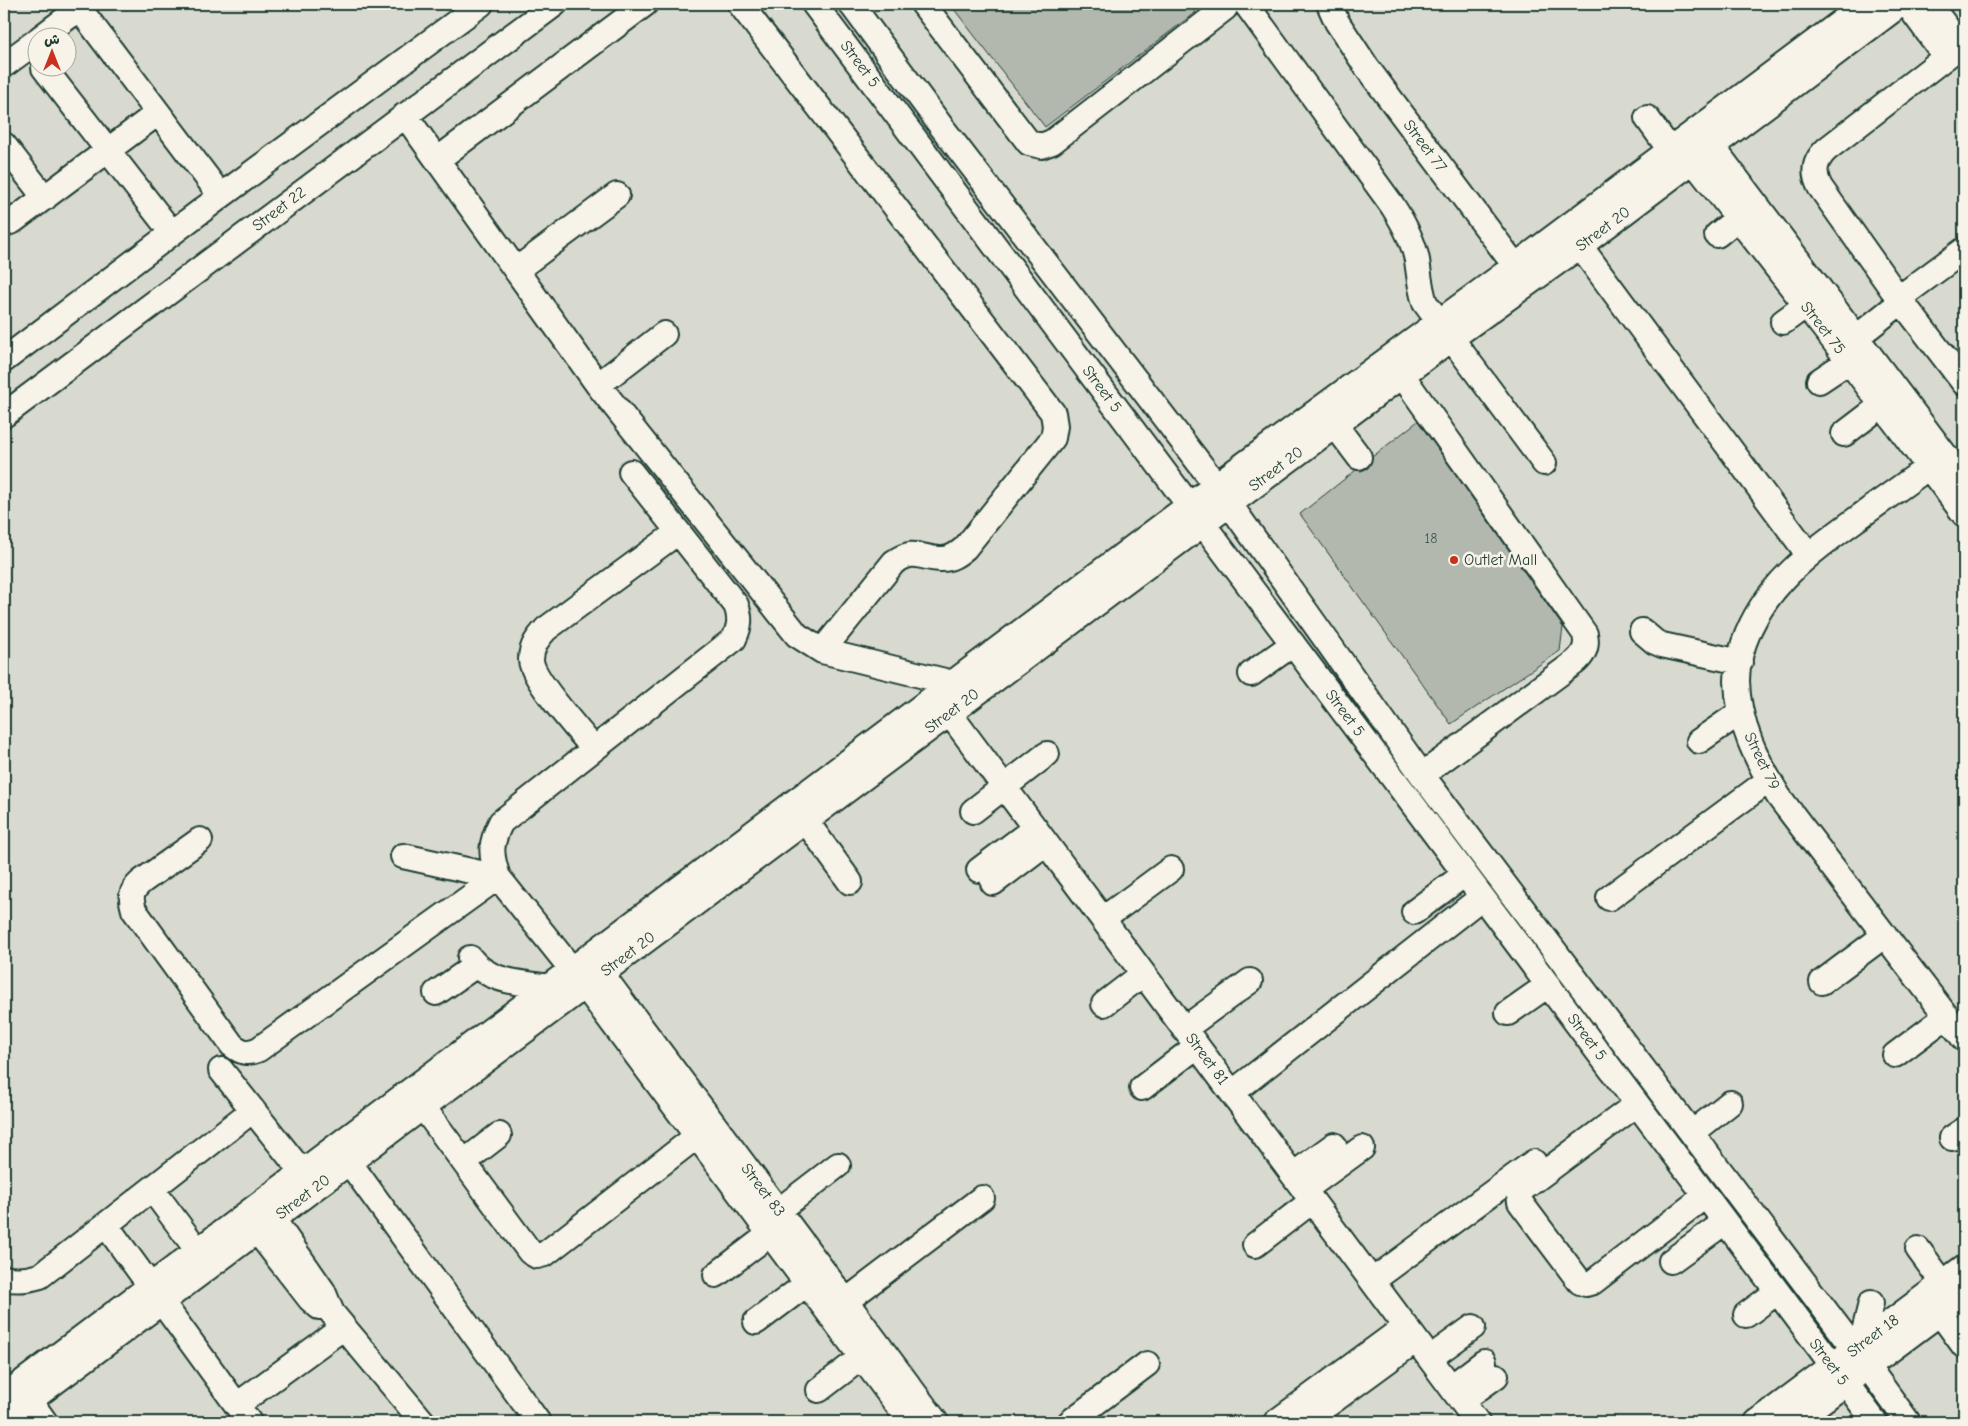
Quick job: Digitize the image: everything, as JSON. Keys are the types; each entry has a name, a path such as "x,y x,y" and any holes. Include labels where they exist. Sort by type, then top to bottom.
{"street":[{"path":"4,360 221,196 481,4"},
{"name":"Street 22","path":"4,415 555,4"},
{"path":"437,160 645,4"},
{"path":"740,4 1053,413 1055,426 1053,438 965,548 954,556 941,560 916,554 905,556 894,562 822,651"},
{"name":"Street 5","path":"814,4 1875,1422"},
{"name":"Street 5","path":"851,4 941,126 1223,495 1422,775 1653,1083 1861,1354 1908,1422"},
{"path":"923,4 1029,143 1041,146 1052,142 1225,8 1227,4"},
{"path":"1246,4 1403,222 1412,241 1417,261 1419,282 1425,302 1544,463"},
{"name":"Street 77","path":"1329,4 1337,22 1368,69 1522,275"},
{"name":"Street 20","path":"1705,138 1865,4"},
{"name":"Street 20","path":"5,1412 30,1401 156,1294 198,1251 302,1172 472,1057 587,972 946,697 1196,515 1445,329 1522,275 1681,151 1705,138 1901,4"},
{"path":"1907,4 1959,50"},
{"path":"1929,4 1959,50"},
{"path":"55,28 78,6 221,196"},
{"path":"1959,50 1827,149 1816,162 1816,179 1898,296 1964,383"},
{"path":"4,65 28,51"},
{"path":"52,78 172,233"},
{"path":"4,224 13,222 158,113"},
{"path":"405,115 598,385 796,635 822,651 946,697"},
{"name":"Street 75","path":"1646,118 1681,151 1738,218 1759,258 1806,305 1882,405 1937,461 1964,480"},
{"name":"Street 75","path":"1705,138 1852,330 1937,461 1964,514"},
{"path":"4,145 45,198"},
{"name":"Street 20","path":"1522,275 1580,246 1681,151"},
{"path":"516,270 617,195"},
{"path":"1717,235 1738,218"},
{"path":"1580,246 1808,554"},
{"path":"1852,330 1964,250"},
{"path":"1783,322 1806,305"},
{"name":"Street 20","path":"1223,495 1335,425 1402,375 1445,329"},
{"path":"598,385 664,334"},
{"path":"1819,382 1849,360"},
{"path":"1402,375 1585,634 1586,640 1584,653 1574,663 1422,775"},
{"path":"1844,434 1882,405"},
{"path":"1335,425 1359,457"},
{"name":"Street 79","path":"1937,461 1808,554 1782,579 1760,607 1749,629 1737,678 1741,712 1752,747 1779,797 1964,1038"},
{"path":"587,972 498,877 492,858 493,839 501,822 734,639 739,628 740,616 736,605 631,472"},
{"path":"594,749 537,678 531,660 535,643 546,629 678,532"},
{"path":"1642,631 1655,642 1740,662"},
{"path":"1251,674 1293,644"},
{"name":"Street 20","path":"5,1412 156,1294 265,1225 424,1107 472,1057 549,987 587,972 806,821 946,697"},
{"name":"Street 81","path":"946,697 1004,787 1477,1422"},
{"path":"1699,741 1741,712"},
{"path":"972,811 1047,754"},
{"path":"1609,898 1769,780"},
{"path":"806,821 850,882"},
{"path":"986,877 1040,835"},
{"path":"200,840 141,882 133,890 130,900 134,910 232,1045 240,1051 250,1053 260,1050 498,877"},
{"path":"403,856 498,877"},
{"path":"1103,919 1171,869"},
{"path":"1414,912 1465,874"},
{"path":"1232,1093 1482,897"},
{"path":"1822,982 1885,935"},
{"path":"436,993 473,962 492,977 549,987"},
{"name":"Street 83","path":"587,972 697,1136 770,1234 815,1277 846,1301 936,1422"},
{"name":"Street 83","path":"587,972 778,1210 862,1357 910,1422"},
{"path":"1104,1004 1144,974"},
{"path":"1142,1088 1191,1037 1250,981"},
{"path":"1514,1017 1551,990"},
{"path":"1895,1055 1947,1016"},
{"path":"221,1070 302,1172"},
{"path":"1653,1083 1524,1188 1519,1194 1520,1202 1580,1282 1586,1284 1593,1282 1705,1196"},
{"path":"1376,1286 1633,1099"},
{"path":"1692,1133 1730,1102"},
{"path":"424,1107 530,1252 537,1256 545,1254 697,1136"},
{"path":"4,1278 26,1280 40,1276 253,1110"},
{"path":"464,1162 499,1135"},
{"path":"1255,1245 1303,1189 1334,1145"},
{"path":"1303,1189 1362,1148"},
{"path":"349,1162 538,1422"},
{"path":"778,1210 838,1166"},
{"path":"152,1188 198,1251"},
{"path":"846,1301 982,1198"},
{"path":"1671,1261 1725,1222"},
{"path":"106,1225 243,1414 338,1320"},
{"path":"265,1225 310,1299 338,1320 423,1422"},
{"path":"716,1275 770,1234"},
{"path":"1918,1249 1943,1283"},
{"path":"1376,1286 1430,1256"},
{"name":"Street 18","path":"1794,1422 1861,1354 1964,1267"},
{"path":"756,1322 815,1277"},
{"path":"1746,1315 1778,1292"},
{"name":"Street 18","path":"1861,1354 1940,1313 1964,1295"},
{"path":"1861,1354 1871,1304"},
{"path":"1940,1313 1964,1346"},
{"path":"1276,1422 1417,1342 1473,1326"},
{"path":"1304,1422 1417,1342"},
{"path":"819,1390 862,1357"},
{"path":"1070,1422 1147,1364"},
{"path":"1456,1394 1490,1369"},
{"name":"Street 18","path":"1757,1422 1839,1375"},
{"path":"30,1401 45,1422"}],"shaded area":[{"path":"4,4 1964,4 1964,1422 4,1422"}],"building":[{"path":"950,4 1189,4 1196,12 1045,127"},
{"path":"1418,421 1563,627 1560,651 1451,724 1300,514 1356,470 1361,471 1368,468 1372,457"}],"place":[{"name":"Outlet Mall","path":"1454,560"}]}
